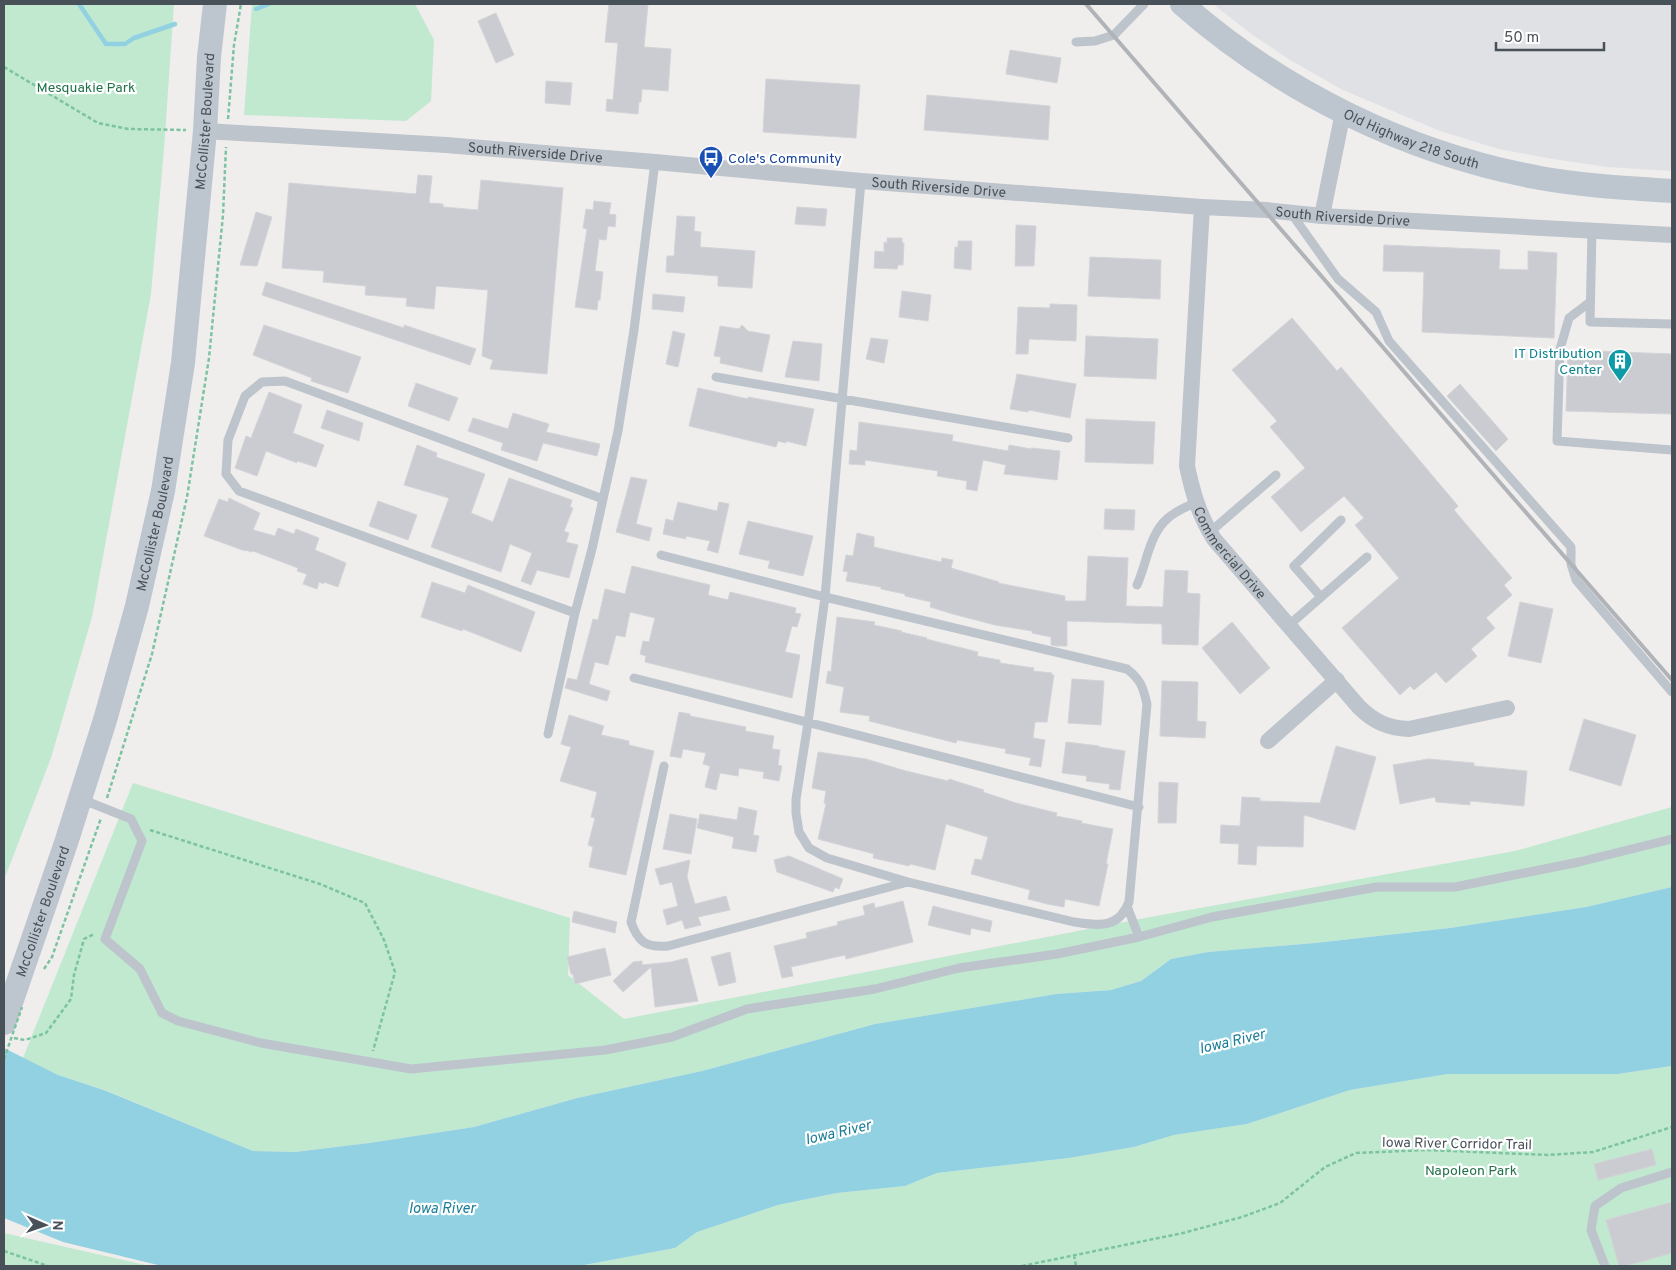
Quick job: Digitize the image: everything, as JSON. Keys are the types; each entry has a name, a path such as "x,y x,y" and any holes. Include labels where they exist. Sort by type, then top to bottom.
{"main road":[{"name":"McCollister Boulevard","path":"12,1011 105,720 137,606 163,491 183,362 215,4"},
{"name":"Old Highway 218 South","path":"1182,4 1232,45 1270,70 1343,112 1396,137 1452,156 1540,178 1672,191"}],"street":[{"path":"1322,216 1343,112"},
{"name":"South Riverside Drive","path":"205,131 446,145 861,181 1322,216 1672,235"},
{"name":"Commercial Drive","path":"1202,207 1187,466 1196,502 1210,532 1369,717 1394,728 1409,729 1507,708"},
{"path":"1268,741 1337,680"}],"lane":[{"path":"1076,42 1095,41 1114,35 1144,4"},
{"path":"548,734 575,612 604,499 627,380 655,162"},
{"path":"661,556 825,597 1127,669 1139,679 1147,704 1129,902 1118,919 1109,924 1099,925 1074,922 908,882 826,858 810,848 799,832 796,799 825,597 861,181"},
{"path":"1291,213 1338,278 1376,312 1389,341 1571,547 1571,564 1576,580 1672,692"},
{"path":"1592,231 1590,322 1672,324"},
{"path":"1590,302 1569,318 1560,349 1557,441 1672,450"},
{"path":"716,377 1068,438"},
{"path":"575,612 239,491 226,474 228,440 245,396 262,382 285,381 604,499"},
{"path":"1210,532 1276,475"},
{"path":"1136,585 1159,528 1173,514 1196,502"},
{"path":"1321,597 1294,566 1341,520"},
{"path":"1289,626 1367,557"},
{"path":"634,678 1139,807"},
{"path":"664,766 631,922 635,934 644,942 655,947 668,946 908,882"},
{"path":"80,798 131,818 142,840 106,939 140,969 162,1013 178,1022 261,1043 411,1070 605,1050 672,1037 747,1009 875,988 959,968 1057,954 1140,938 1212,917 1377,887 1455,887 1580,862 1672,839"},
{"path":"1128,906 1140,938"},
{"path":"1605,1266 1591,1230 1595,1206 1622,1188 1672,1172"}],"path":[{"path":"4,67 98,123 128,130 205,131"},
{"path":"134,825 320,884 365,903 384,940 395,972 370,1062"},
{"path":"4,1037 25,1040 46,1034 71,999 74,975 84,939 110,928"},
{"path":"4,1059 12,1011"},
{"name":"Iowa River Corridor Trail","path":"1022,1266 1183,1232 1242,1217 1280,1203 1325,1167 1356,1154 1427,1150 1548,1155 1593,1152 1672,1127"},
{"path":"4,1251 48,1266"},
{"path":"1074,1255 1076,1266"}],"shaded area":[{"path":"1213,4 1672,4 1672,171 1607,167 1553,159 1499,149 1440,131 1343,90 1290,60 1250,33"}],"green space":[{"name":"Mesquakie Park","path":"4,4 174,4 151,294 92,617 51,758 4,880"},
{"path":"252,4 415,4 434,40 431,101 406,121 244,115"},
{"path":"133,783 570,918 568,975 624,1019 1150,917 1515,851 1672,807 1672,887 1586,907 1450,928 1315,943 1208,952 1171,959 1141,981 1111,990 1056,994 875,1024 702,1071 577,1098 474,1127 295,1152 253,1151 105,1090 58,1075 23,1058"},
{"name":"Napoleon Park","path":"1672,1066 1672,1266 579,1266 675,1248 697,1232 778,1205 837,1193 905,1186 937,1173 1069,1158 1134,1147 1174,1135 1247,1124 1350,1090 1448,1074 1618,1074"},
{"path":"4,1233 150,1266 5,1266"}],"water":[{"name":"Iowa River","path":"1672,887 1672,1066 1618,1074 1448,1074 1350,1090 1247,1124 1174,1135 1134,1147 1069,1158 937,1173 905,1186 837,1193 778,1205 697,1232 675,1248 579,1266 162,1266 63,1242 4,1218 4,1048 58,1075 104,1090 253,1151 295,1152 474,1127 577,1098 702,1071 875,1024 1056,994 1111,990 1141,981 1171,959 1208,952 1315,943 1450,928 1586,907"}],"building":[{"path":"609,4 648,4 644,47 671,49 668,91 642,89 638,114 606,111 607,99 613,100 618,43 605,42"},
{"path":"496,13 514,55 496,63 478,21"},
{"path":"1010,50 1061,58 1057,83 1006,74"},
{"path":"766,79 860,85 856,138 763,132"},
{"path":"546,81 572,83 570,105 545,103"},
{"path":"927,95 1050,106 1048,140 924,130"},
{"path":"418,175 432,176 429,203 443,204 443,207 478,210 481,180 563,188 547,374 490,369 493,360 482,356 488,290 436,286 434,309 406,306 407,298 365,295 366,286 323,282 324,271 282,268 289,183 416,194"},
{"path":"594,201 611,203 609,214 616,215 615,227 608,226 606,240 599,239 595,271 603,272 597,310 575,307 587,229 583,228 586,209 593,210"},
{"path":"797,207 827,209 825,226 795,224"},
{"path":"256,212 272,217 257,266 240,265"},
{"path":"677,216 695,217 694,231 701,232 700,247 755,251 752,288 718,286 718,276 666,272 667,256 674,256"},
{"path":"1016,225 1036,226 1034,266 1015,266"},
{"path":"887,238 902,238 902,243 904,243 903,265 898,265 897,269 874,268 875,251 884,252 884,242 887,243"},
{"path":"958,241 972,241 971,270 954,268 955,247 958,247"},
{"path":"1384,245 1500,250 1499,269 1528,270 1528,251 1557,253 1554,338 1422,332 1424,272 1383,271"},
{"path":"1090,257 1161,260 1160,299 1088,296"},
{"path":"266,282 404,328 404,325 476,349 470,365 262,295"},
{"path":"902,291 931,295 928,321 899,317"},
{"path":"653,294 685,297 683,312 652,309"},
{"path":"1050,304 1077,305 1076,341 1029,339 1028,354 1016,354 1018,307 1050,308"},
{"path":"1292,318 1337,371 1341,367 1458,506 1454,510 1512,578 1504,585 1512,595 1486,618 1495,628 1471,649 1477,656 1446,683 1436,672 1414,690 1410,686 1400,695 1342,628 1399,578 1355,525 1364,518 1344,496 1301,532 1271,497 1305,468 1270,427 1277,421 1232,370"},
{"path":"264,325 361,357 348,393 311,381 312,378 253,355"},
{"path":"742,325 748,331 770,335 762,372 720,363 721,357 714,356 720,326 739,329"},
{"path":"673,331 685,334 678,367 666,364"},
{"path":"1086,336 1158,339 1156,379 1084,376"},
{"path":"871,338 888,340 884,363 866,359"},
{"path":"793,341 822,344 819,381 785,377"},
{"name":"IT Distribution Center","path":"1568,350 1672,354 1672,414 1566,411"},
{"path":"1017,374 1076,384 1070,418 1029,410 1028,412 1010,409"},
{"path":"416,383 458,398 449,421 408,406"},
{"path":"1460,384 1508,439 1496,451 1447,396"},
{"path":"698,388 748,399 748,397 814,409 806,446 778,441 776,447 689,426"},
{"path":"269,392 302,405 293,433 324,445 316,467 297,461 297,463 266,451 257,476 235,468 246,436 251,438"},
{"path":"327,410 363,423 359,441 321,428"},
{"path":"513,413 549,424 546,432 600,444 597,456 543,443 537,461 501,450 503,443 468,431 473,418 508,429"},
{"path":"1086,419 1155,422 1153,464 1085,462"},
{"path":"859,422 953,435 952,441 1008,451 1009,445 1060,451 1057,480 1004,474 1006,465 983,460 977,491 966,489 967,481 937,476 938,471 865,460 865,465 849,464 850,450 857,451"},
{"path":"417,445 437,453 436,457 485,474 471,513 493,522 509,478 572,500 570,507 573,508 564,531 569,533 566,542 578,545 569,578 537,570 531,585 521,581 532,553 510,544 501,572 431,547 449,498 404,485"},
{"path":"631,477 647,480 636,524 652,528 649,541 616,532"},
{"path":"229,498 260,513 253,530 275,536 278,528 294,534 296,529 319,538 315,550 346,563 338,587 319,582 317,589 303,584 307,574 297,571 298,568 253,551 245,551 204,536 219,499 228,502"},
{"path":"378,501 417,515 408,540 369,526"},
{"path":"678,502 717,511 719,502 729,504 718,553 707,550 710,541 686,536 686,539 663,534 666,519 673,521"},
{"path":"1105,509 1135,510 1134,530 1104,529"},
{"path":"748,521 813,536 803,576 768,568 770,561 739,554"},
{"path":"857,533 874,537 874,547 941,562 942,558 953,560 951,568 998,583 1065,596 1065,601 1086,601 1088,556 1128,558 1126,606 1163,607 1165,570 1188,571 1187,593 1200,594 1198,645 1162,644 1162,624 1067,621 1067,646 1056,646 1051,645 1051,637 1032,633 1032,631 995,625 953,614 930,607 931,602 881,589 881,587 846,581 848,572 843,571 846,555 853,556"},
{"path":"632,566 710,585 708,595 728,600 730,592 796,608 795,613 801,614 797,627 792,626 785,652 800,655 792,698 645,662 646,656 640,654 643,641 649,642 655,618 630,612 625,637 616,635 608,665 595,662 589,684 610,691 607,701 565,688 568,678 577,680 593,619 598,620 605,589 625,594"},
{"path":"432,582 465,593 468,585 535,612 521,652 463,629 462,631 421,617"},
{"path":"1520,602 1553,609 1541,663 1508,656"},
{"path":"837,617 875,622 874,625 978,652 977,656 1000,660 1000,663 1034,668 1033,671 1052,673 1054,675 1047,722 1035,722 1033,738 1045,740 1041,767 1029,765 1031,758 1005,753 1006,749 957,740 956,743 869,721 870,716 840,712 844,687 826,683 828,671 831,672"},
{"path":"1232,622 1270,668 1240,694 1202,648"},
{"path":"1072,679 1104,681 1101,725 1068,723"},
{"path":"1162,681 1198,682 1197,721 1206,722 1205,738 1160,736"},
{"path":"679,712 690,714 690,716 746,727 745,731 774,736 772,749 780,750 778,765 782,766 779,781 763,778 764,772 739,768 738,776 720,773 716,790 705,787 710,766 703,764 706,753 683,749 681,758 670,756"},
{"path":"569,715 604,726 601,735 629,741 629,745 654,751 626,875 589,867 593,847 588,845 595,818 591,817 597,792 560,781 571,747 561,744"},
{"path":"1584,719 1636,735 1621,786 1569,770"},
{"path":"1066,742 1125,751 1120,790 1109,789 1110,784 1086,781 1087,776 1062,773"},
{"path":"1336,746 1376,757 1355,830 1304,815 1303,847 1257,846 1256,865 1238,864 1239,844 1220,843 1221,825 1240,826 1242,797 1260,798 1260,801 1320,803"},
{"path":"818,752 866,759 906,771 948,781 949,779 1016,803 1057,813 1056,816 1113,829 1099,906 1065,899 1064,907 1047,904 1028,899 1030,890 971,874 975,859 982,860 988,837 946,824 935,870 873,858 874,854 818,839 826,804 824,803 826,791 812,788"},
{"path":"1428,759 1474,763 1474,766 1527,771 1524,806 1470,801 1470,805 1436,802 1435,797 1400,804 1393,765"},
{"path":"1159,782 1178,783 1176,823 1158,823"},
{"path":"739,807 757,811 753,835 759,836 756,852 732,848 734,837 697,828 700,814 737,820"},
{"path":"670,814 697,819 691,854 663,849"},
{"path":"789,856 843,879 839,889 835,887 833,892 777,872 774,860"},
{"path":"690,860 687,877 695,904 726,896 730,910 698,917 701,925 685,929 682,920 667,925 663,910 678,906 672,882 660,885 655,869"},
{"path":"903,901 913,942 846,959 845,955 791,967 793,976 782,978 774,946 807,938 806,933 838,925 837,922 865,915 863,906 874,903 875,908"},
{"path":"933,906 992,921 990,932 971,928 970,935 928,925"},
{"path":"574,911 617,922 615,933 572,922"},
{"path":"605,948 611,975 575,984 567,957"},
{"path":"730,952 736,982 719,986 711,957"},
{"path":"687,958 698,1001 655,1007 651,967 623,992 613,981 633,962 642,961 642,965"},
{"path":"1652,1149 1656,1165 1598,1180 1594,1164"},
{"path":"1672,1202 1672,1253 1626,1266 1619,1266 1606,1220"}],"waterway":[{"path":"79,4 106,44 125,44 134,38 175,24"},
{"path":"256,9 269,4"}],"railway":[{"path":"1086,4 1672,680"}],"place":[{"name":"Cole's Community","path":"711,179"},
{"name":"IT Distribution Center","path":"1620,382"}]}
